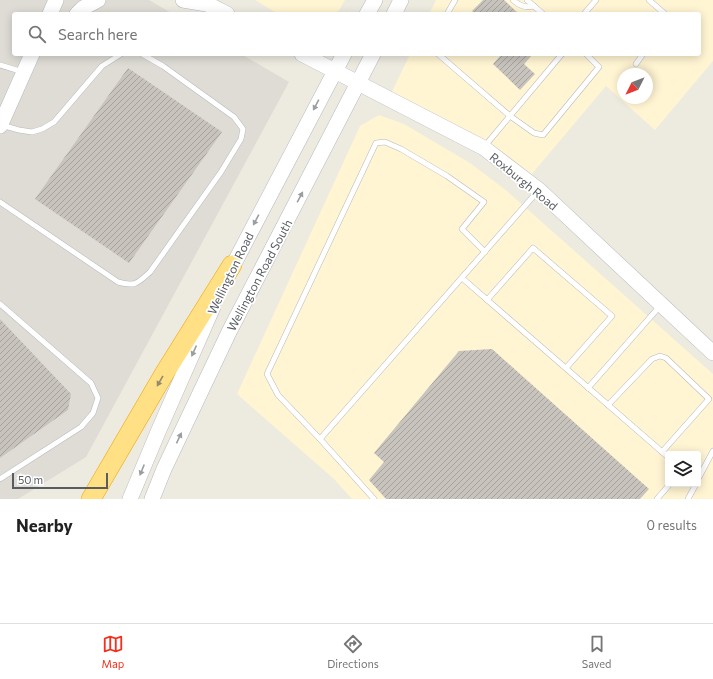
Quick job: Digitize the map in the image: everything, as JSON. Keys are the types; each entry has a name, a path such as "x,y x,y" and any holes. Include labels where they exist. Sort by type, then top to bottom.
{"highway":[{"path":"91,499 164,374 232,265"}],"main road":[{"path":"51,12 56,0"},
{"path":"79,12 83,8 98,0"},
{"path":"183,0 204,2 223,12"},
{"path":"368,12 375,0"},
{"path":"395,12 401,0"},
{"name":"Roxburgh Road","path":"306,56 484,148 539,190 713,353"},
{"name":"Wellington Road","path":"130,499 232,265 343,56"},
{"name":"Wellington Road South","path":"152,499 164,469 229,332 372,56"},
{"path":"0,125 30,60"}],"lane":[{"path":"448,12 455,0"},
{"path":"513,0 526,8 534,6"},
{"path":"527,0 541,12"},
{"path":"586,12 596,0"},
{"path":"649,0 663,12"},
{"path":"0,125 32,132 42,129 54,122 102,66 118,56"},
{"path":"0,202 118,282 130,285 140,282 150,272 221,172 241,139 243,129 234,117 163,66 146,56"},
{"path":"440,56 510,116 534,133 543,136 599,67 588,56"},
{"path":"484,148 560,56"},
{"path":"636,64 642,56"},
{"path":"0,65 30,60"},
{"path":"374,499 320,439 278,396 267,374 376,143 385,142 401,149 447,176 484,202 462,229 485,252"},
{"path":"320,439 539,190"},
{"path":"487,300 533,248 612,316 566,368"},
{"path":"462,278 665,455"},
{"path":"0,304 91,384 98,398 93,413 81,427 0,479"},
{"path":"588,388 661,305"},
{"path":"608,405 652,359 660,356 666,358 709,399 662,452"},
{"path":"701,471 713,451"},
{"path":"657,499 667,487"},
{"path":"688,499 694,487"}],"shaded area":[{"path":"0,0 149,0 170,12 12,12 12,56 244,56 289,82 86,457 18,499 0,499"},
{"path":"255,0 345,0 338,12 275,12"},
{"path":"436,0 713,0 713,61 655,130 626,104 653,104 653,68 617,68 617,96 606,86 526,181 389,98 409,56 701,56 701,12 430,12"},
{"path":"379,115 404,124 470,163 507,191 713,374 713,499 352,499 334,479 237,394 360,126"}],"building":[{"path":"483,0 504,0 517,12 473,12 472,11"},
{"path":"500,56 531,56 524,64 535,74 520,90 493,64"},
{"path":"128,68 222,132 129,263 35,199"},
{"path":"0,319 71,394 68,410 0,458"},
{"path":"492,349 649,489 640,499 386,499 369,480 384,462 374,453 459,351"}]}
